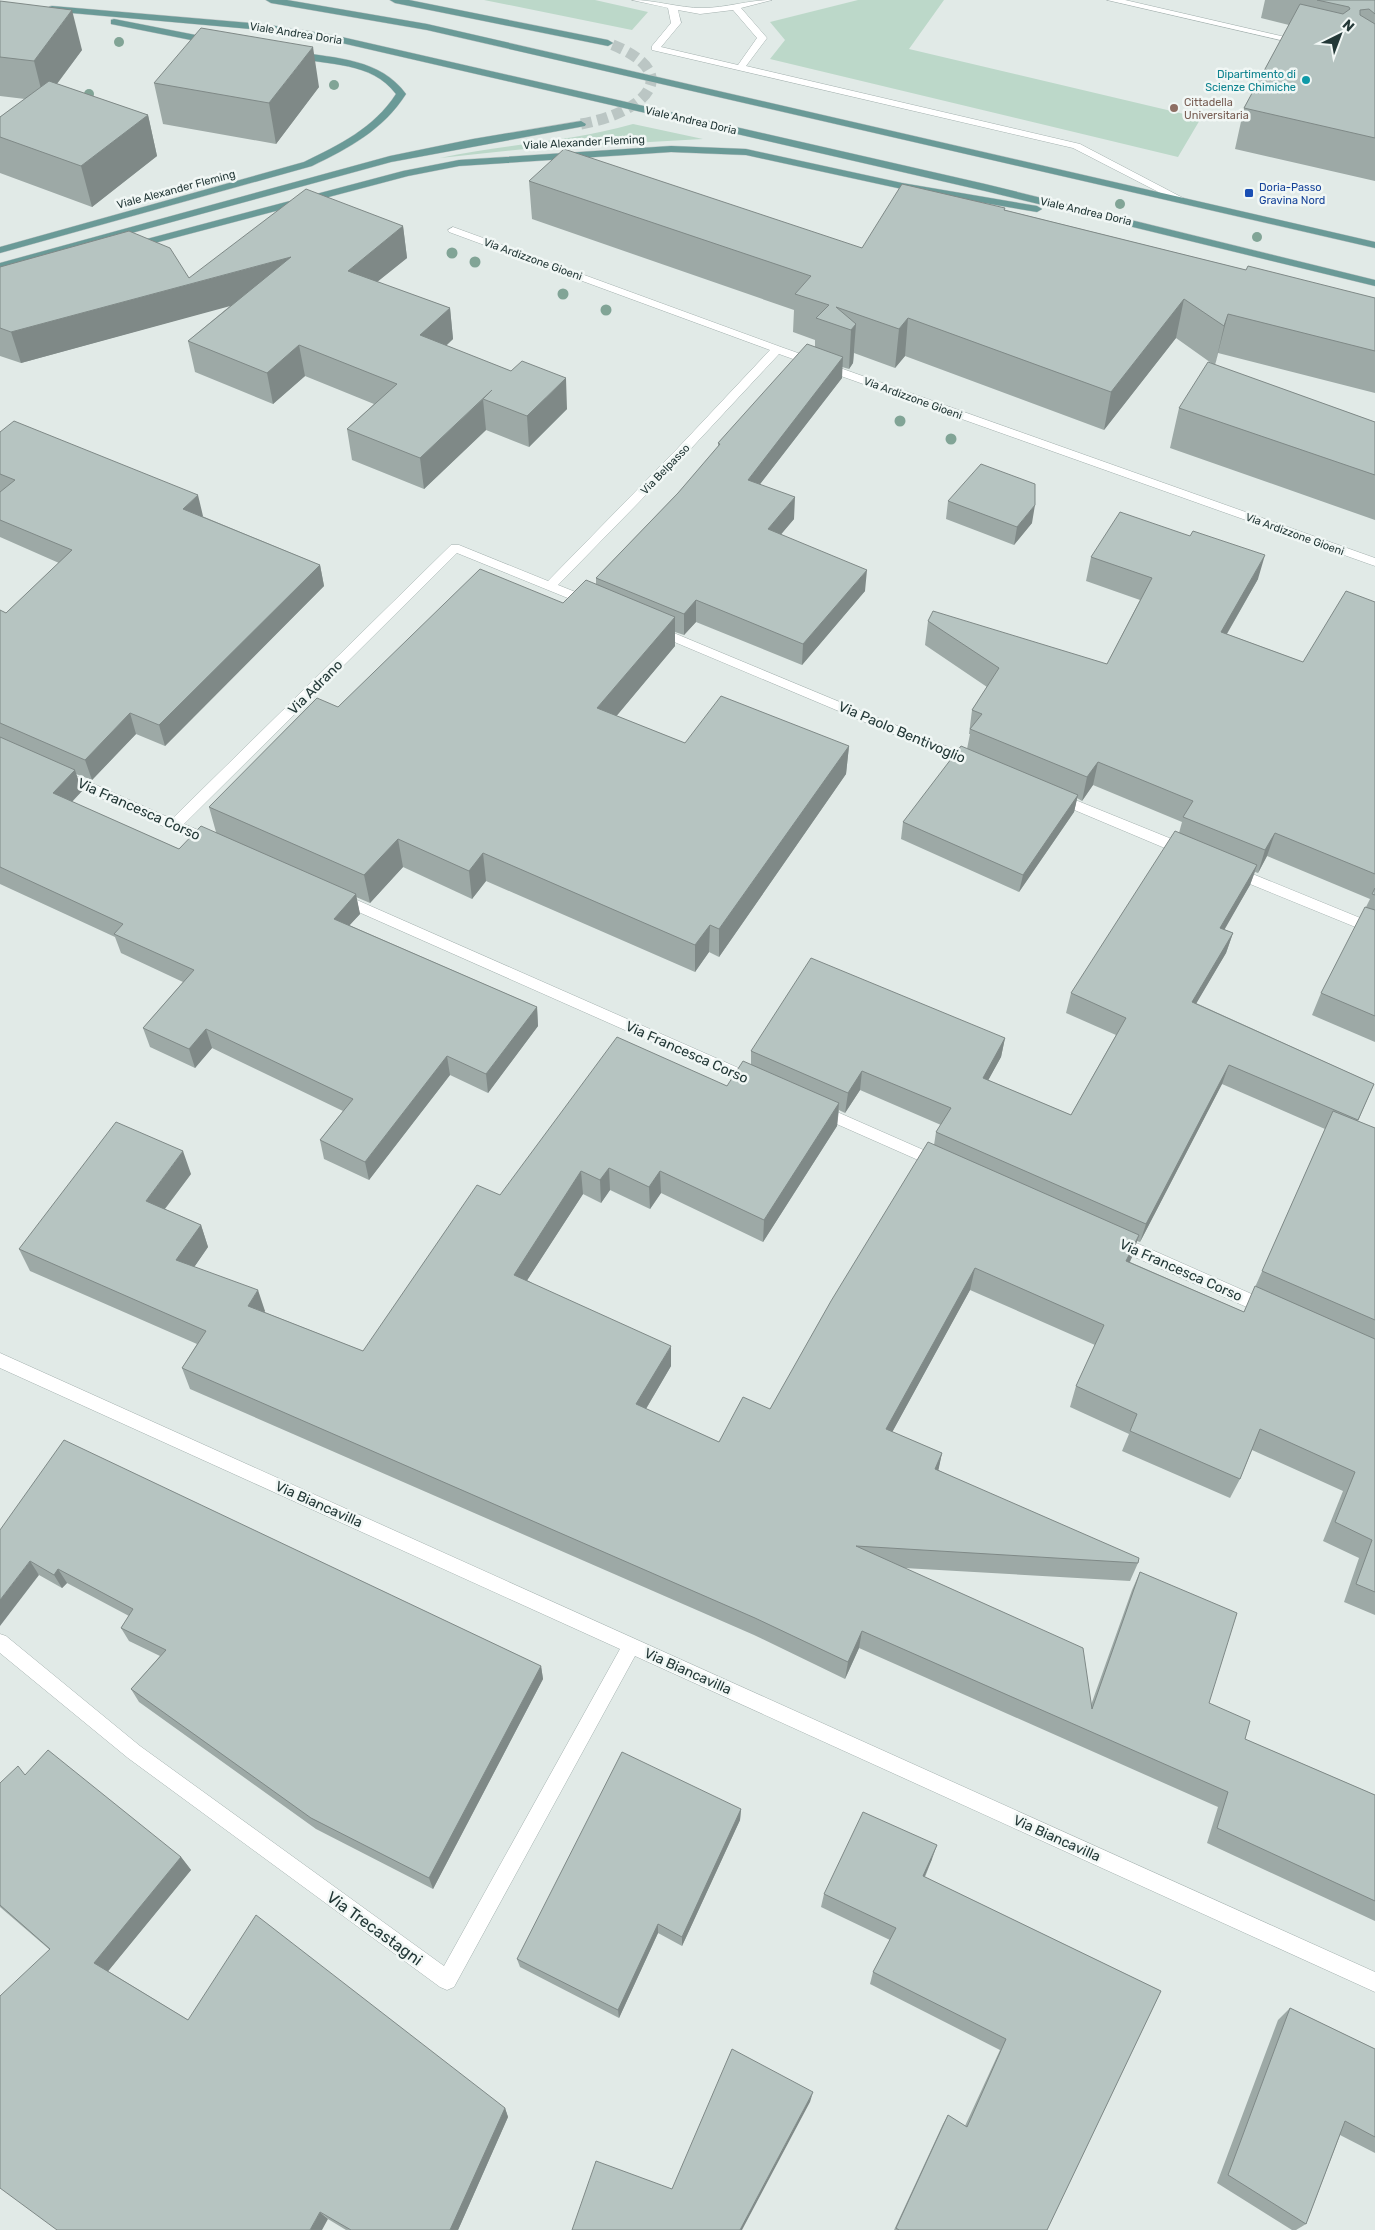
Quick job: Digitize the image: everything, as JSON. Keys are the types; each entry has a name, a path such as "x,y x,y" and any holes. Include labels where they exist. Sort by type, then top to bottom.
{"main road":[{"path":"271,0 426,27 1375,245"},
{"path":"395,0 608,43"},
{"name":"Viale Andrea Doria","path":"222,42 43,8 263,27 333,38 1177,232 1375,283"},
{"name":"Viale Alexander Fleming","path":"0,250 308,164 342,147 375,125 394,106 401,94 395,83 383,74 369,68 281,53"},
{"path":"0,266 390,159 473,142 581,124"},
{"name":"Viale Alexander Fleming","path":"125,248 407,173 450,165 527,157 696,149 746,152 902,186 1177,232"}],"street":[{"path":"637,0 673,8 700,11 735,7 767,0"},
{"path":"1112,0 1314,45"},
{"path":"735,7 762,38 740,68"},
{"path":"673,8 676,23 655,48 1076,146 1180,199"},
{"name":"Via Ardizzone Gioeni","path":"453,230 777,349 1375,562"},
{"name":"Via Belpasso","path":"550,586 681,452 777,349"},
{"name":"Via Adrano","path":"174,825 455,548 550,586"},
{"path":"550,586 605,609"},
{"name":"Via Paolo Bentivoglio","path":"642,624 981,766"},
{"name":"Via Francesca Corso","path":"52,770 229,849"},
{"path":"1045,792 1201,857"},
{"path":"1219,865 1375,930"},
{"name":"Via Francesca Corso","path":"329,893 766,1086"},
{"path":"802,1102 956,1171"},
{"name":"Via Francesca Corso","path":"1102,1235 1284,1316"},
{"name":"Via Biancavilla","path":"0,1360 1375,1982"},
{"name":"Via Trecastagni","path":"0,1642 134,1752 448,1980 632,1645"}],"green space":[{"path":"484,0 595,0 648,12 632,30"},
{"path":"858,0 944,0 909,49 1201,118 1178,157 770,59 785,40 770,22"},
{"path":"633,124 703,139 525,149 440,158 586,135"}],"building":[{"path":"1317,0 1375,0 1375,14 1369,9 1360,10 1360,15 1375,24 1375,138 1244,108 1300,4 1343,14 1350,9 1349,7"},
{"path":"0,1 72,10 34,61 0,57"},
{"path":"201,28 313,47 269,103 154,83"},
{"path":"49,81 148,115 81,166 0,137 0,117"},
{"path":"564,149 862,248 902,184 1005,208 1004,210 1246,270 1248,266 1375,298 1375,351 1228,314 1224,326 1184,299 1111,392 908,318 899,329 836,307 856,324 851,330 816,318 829,305 795,294 811,276 529,181"},
{"path":"306,189 403,226 348,271 450,308 420,335 511,371 522,361 566,378 527,416 483,399 492,390 420,458 347,429 397,384 299,345 267,373 188,341 291,257 11,332 0,328 0,267 129,231 170,248 189,278"},
{"path":"807,344 843,357 748,480 795,497 768,529 867,570 803,644 696,600 684,614 596,578 678,493 720,444 718,443"},
{"path":"1208,362 1375,422 1375,475 1179,408"},
{"path":"14,421 198,495 183,509 320,565 159,725 130,713 85,760 0,723 0,610 6,613 72,550 0,520 0,492 15,480 0,474 0,432"},
{"path":"981,464 1035,484 1035,505 1017,527 948,501"},
{"path":"1120,512 1190,536 1193,531 1265,555 1221,632 1303,662 1346,591 1375,602 1375,874 1275,833 1265,850 1183,817 1193,801 1098,762 1087,777 970,729 982,714 972,710 999,668 928,621 933,611 1107,664 1152,578 1091,557"},
{"path":"480,569 563,603 586,580 675,617 597,708 685,743 721,696 849,746 719,929 710,925 695,945 483,853 469,871 398,839 364,875 209,807 317,698 338,707"},
{"path":"0,737 75,770 53,793 179,849 201,826 356,894 334,919 537,1007 486,1074 447,1056 365,1162 320,1140 353,1099 206,1029 189,1049 143,1028 194,970 114,934 123,924 0,867"},
{"path":"961,746 1078,795 1023,875 903,822"},
{"path":"1175,831 1257,865 1220,928 1233,933 1192,1002 1374,1084 1358,1120 1229,1065 1146,1224 936,1132 951,1108 862,1071 848,1093 751,1051 811,958 1005,1038 983,1078 1071,1115 1126,1018 1071,993"},
{"path":"1365,907 1375,910 1375,1016 1321,993"},
{"path":"617,1037 727,1086 743,1061 839,1103 764,1220 660,1171 649,1187 609,1168 600,1180 581,1171 514,1275 671,1346 636,1404 719,1442 743,1397 770,1409 831,1301 928,1142 1139,1235 1126,1261 1244,1312 1255,1286 1375,1339 1375,1592 1356,1584 1372,1540 1335,1522 1355,1472 1260,1429 1240,1479 1130,1431 1137,1414 1076,1386 1104,1325 975,1268 886,1429 942,1453 935,1469 1139,1558 1138,1563 856,1546 1083,1648 1092,1709 1140,1572 1237,1613 1209,1703 1250,1721 1245,1739 1375,1795 1375,1901 1217,1828 1228,1792 862,1631 848,1662 755,1618 182,1368 206,1331 19,1249 116,1122 183,1151 146,1201 201,1225 176,1260 258,1290 248,1306 363,1351 477,1185 500,1195"},
{"path":"1333,1111 1375,1128 1375,1320 1262,1271"},
{"path":"64,1440 541,1666 429,1878 311,1818 131,1689 166,1650 121,1628 133,1609 58,1569 54,1575 30,1561 0,1600 0,1530"},
{"path":"48,1750 181,1857 94,1963 188,2020 256,1915 505,2108 450,2230 351,2230 320,2212 310,2230 57,2230 0,2188 0,1996 50,1949 0,1905 0,1783 18,1766 25,1775"},
{"path":"622,1752 741,1809 682,1937 658,1924 618,2010 517,1959"},
{"path":"863,1812 937,1845 923,1876 1161,1991 1047,2230 899,2230 896,2228 948,2115 967,2127 1006,2039 873,1972 896,1928 824,1894"},
{"path":"1290,2008 1375,2049 1375,2137 1345,2121 1306,2224 1228,2175"},
{"path":"732,2049 813,2092 740,2230 572,2230 596,2161 672,2189"}],"tunnel":[{"path":"581,124 621,112 637,102 647,92 651,80 647,68 633,55 608,43"}],"place":[{"name":"Dipartimento di Scienze Chimiche","path":"1306,80"},
{"name":"Cittadella Universitaria","path":"1174,108"},
{"name":"Doria-Passo Gravina Nord","path":"1249,193"}]}
